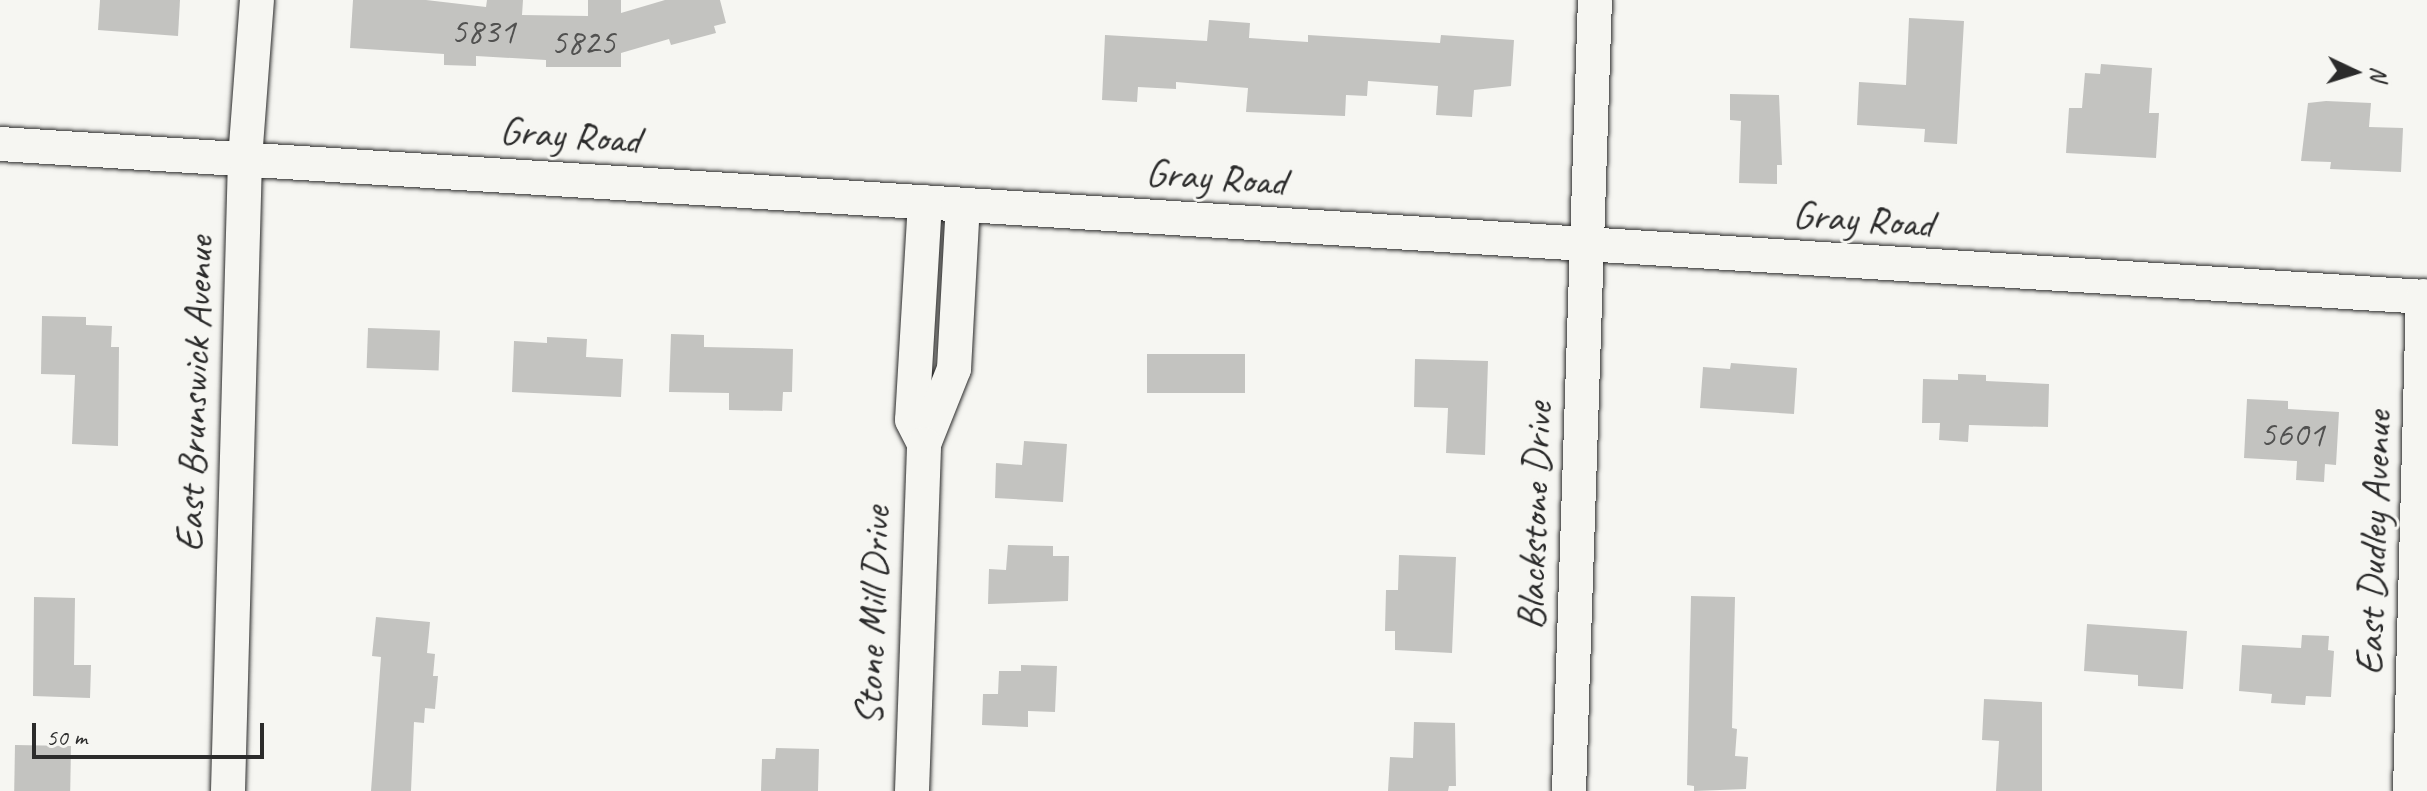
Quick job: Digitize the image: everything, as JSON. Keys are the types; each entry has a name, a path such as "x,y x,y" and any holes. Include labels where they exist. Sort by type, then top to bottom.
{"street":[{"name":"East Brunswick Avenue","path":"228,791 245,159 257,0"},
{"name":"Blackstone Drive","path":"1569,791 1595,0"},
{"name":"Gray Road","path":"0,144 2425,296"},
{"name":"Stone Mill Drive","path":"924,444 912,420 925,202"},
{"name":"Stone Mill Drive","path":"912,791 924,444 954,369 963,205"},
{"name":"East Dudley Avenue","path":"2410,791 2425,296"}],"building":[{"path":"100,0 180,0 178,36 98,30"},
{"path":"353,0 426,0 486,7 487,0 523,0 522,15 588,16 588,0 621,0 621,13 665,0 720,0 726,23 714,26 716,33 671,45 669,39 621,53 621,67 546,67 546,60 476,56 476,66 444,65 444,54 350,48"},
{"path":"1909,18 1964,21 1957,144 1924,142 1925,129 1857,125 1859,82 1906,85"},
{"path":"1209,20 1250,23 1249,38 1308,42 1308,35 1440,43 1441,35 1514,40 1511,86 1474,90 1472,117 1436,115 1438,86 1368,81 1367,96 1346,95 1345,116 1246,112 1248,88 1176,82 1176,89 1138,87 1137,102 1102,100 1105,35 1207,41"},
{"path":"2101,64 2152,68 2149,113 2159,113 2156,158 2066,153 2069,108 2082,108 2085,73 2100,74"},
{"path":"1730,94 1779,95 1782,165 1777,165 1777,184 1739,183 1741,121 1730,120"},
{"path":"2308,103 2371,103 2369,127 2403,128 2401,172 2330,169 2331,162 2301,161"},
{"path":"42,316 86,317 86,325 112,326 111,347 119,347 118,446 72,444 75,375 41,374"},
{"path":"368,328 440,331 439,370 367,368"},
{"path":"671,334 704,335 704,347 793,349 792,392 783,392 782,411 729,410 729,393 669,392"},
{"path":"547,337 587,339 586,357 623,359 621,397 512,392 514,341 547,343"},
{"path":"1147,354 1245,354 1245,393 1147,393"},
{"path":"1415,359 1488,361 1485,455 1446,453 1448,408 1414,407"},
{"path":"1731,363 1797,368 1794,414 1700,408 1703,367 1730,369"},
{"path":"1958,374 1986,375 1986,381 2049,384 2048,427 1969,425 1968,442 1939,440 1940,423 1922,423 1923,379 1958,380"},
{"path":"2247,399 2288,401 2288,409 2339,412 2336,465 2325,464 2324,482 2296,480 2297,461 2244,458"},
{"path":"1024,441 1067,444 1063,502 995,498 996,463 1022,465"},
{"path":"1008,545 1053,546 1053,556 1069,556 1068,601 988,604 989,569 1006,570"},
{"path":"1399,555 1456,557 1452,653 1395,650 1395,631 1385,631 1386,590 1398,590"},
{"path":"1691,596 1735,597 1732,728 1737,729 1735,756 1748,757 1746,789 1694,791 1694,786 1687,785"},
{"path":"34,597 75,598 74,665 91,665 90,698 33,696"},
{"path":"376,617 430,622 427,653 435,654 433,676 438,676 435,709 425,708 424,723 414,722 411,791 371,791 381,657 372,656"},
{"path":"2087,624 2187,631 2183,689 2138,686 2138,675 2084,671"},
{"path":"2302,635 2329,636 2328,650 2334,651 2331,697 2306,696 2305,705 2271,703 2272,694 2239,691 2242,645 2301,648"},
{"path":"1021,665 1057,666 1055,712 1028,711 1028,727 982,725 983,694 998,694 999,671 1021,671"},
{"path":"1984,699 2042,702 2042,791 1996,791 1999,741 1982,740"},
{"path":"1414,722 1455,723 1456,786 1449,786 1448,791 1388,791 1390,757 1413,758"},
{"path":"15,745 71,746 70,791 14,791"},
{"path":"776,748 819,749 818,791 761,791 762,759 775,759"}]}
